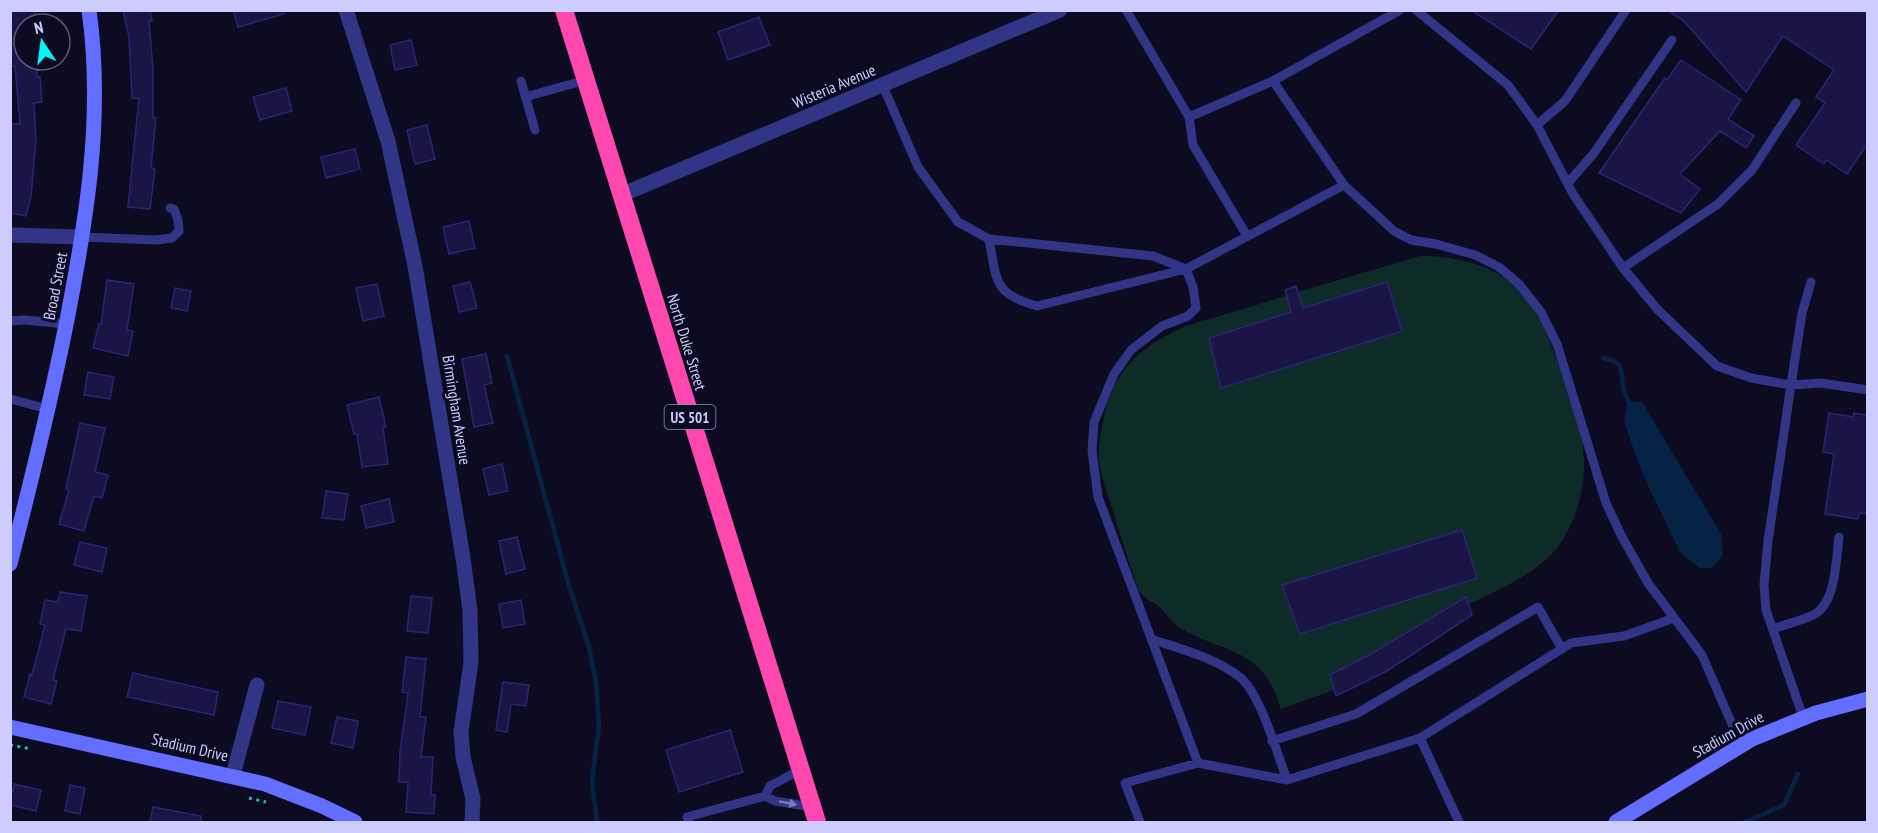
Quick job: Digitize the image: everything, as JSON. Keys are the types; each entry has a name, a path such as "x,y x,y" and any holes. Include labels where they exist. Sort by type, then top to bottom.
{"highway":[{"name":"North Duke Street","path":"564,10 814,815"}],"street":[{"name":"Broad Street","path":"10,564 48,409 83,237 95,120 94,67 89,10"},
{"name":"Birmingham Avenue","path":"346,10 388,141 415,266 463,558 470,610 471,662 461,732 463,758 473,799 471,822"},
{"name":"Wisteria Avenue","path":"621,195 1060,10"},
{"path":"10,235 83,237"},
{"path":"233,775 257,685"},
{"name":"Stadium Drive","path":"1616,822 1741,745 1771,730 1803,717 1868,699"},
{"name":"Stadium Drive","path":"10,727 233,775 265,784 322,806 355,822"}],"lane":[{"path":"1126,10 1189,117 1193,145 1247,236"},
{"path":"1189,117 1273,81 1400,10"},
{"path":"1416,10 1508,85 1537,124 1568,183 1623,268 1658,310 1717,366 1751,378 1791,385 1821,383 1868,390"},
{"path":"1537,124 1564,101 1626,10"},
{"path":"1568,183 1594,153 1671,40"},
{"path":"525,97 586,80"},
{"path":"521,81 535,130"},
{"path":"1273,81 1344,185 1394,231 1411,240 1436,244 1475,255 1499,267 1519,284 1541,312 1557,344 1606,503 1648,583 1702,655 1741,745"},
{"path":"882,86 918,167 958,222 989,239 1153,256 1186,269 1193,287 1196,308 1188,316 1162,326 1131,350 1114,374 1094,422 1092,451 1098,497 1198,762"},
{"path":"1623,268 1718,204 1752,171 1796,103"},
{"path":"989,239 998,283 1015,300 1037,306 1186,269 1344,185"},
{"path":"83,237 156,240 172,238 179,231 174,209 170,208"},
{"path":"1803,717 1766,610 1764,585 1765,564 1802,313 1811,282"},
{"path":"10,321 25,320 66,324"},
{"path":"10,399 48,409"},
{"path":"1773,629 1815,615 1826,605 1832,586 1839,537"},
{"path":"1272,741 1356,714 1538,607 1562,649"},
{"path":"1140,822 1125,783 1198,762 1287,780 1420,738 1571,643 1624,636 1674,618"},
{"path":"1152,639 1203,657 1227,669 1242,680 1254,695 1287,780"},
{"path":"1420,738 1459,822"},
{"path":"765,796 770,786 800,770"},
{"path":"689,822 687,817 765,796 814,815"}],"green space":[{"path":"1420,256 1455,259 1490,270 1510,282 1532,307 1554,351 1581,436 1584,467 1578,506 1568,530 1554,552 1520,578 1469,604 1472,615 1406,658 1336,696 1334,690 1281,709 1273,689 1254,663 1180,628 1139,591 1100,465 1100,440 1108,404 1121,374 1131,362 1169,334 1186,326 1286,296 1285,290 1296,286 1298,292"}],"water":[{"path":"1628,401 1642,402 1721,534 1723,555 1711,568 1699,568 1680,552 1644,477 1631,442 1624,420"}],"building":[{"path":"10,10 35,10 35,12 12,12 12,66 10,66"},
{"path":"123,10 150,10 152,21 149,21 153,68 153,118 156,118 151,168 155,169 150,209 128,207 139,98 132,98 129,37"},
{"path":"233,10 284,10 284,14 238,27"},
{"path":"1471,10 1559,10 1531,49"},
{"path":"1667,10 1868,10 1868,143 1847,174 1826,160 1824,164 1796,145 1825,103 1816,97 1834,70 1783,36 1746,92 1684,21"},
{"path":"759,17 770,45 728,60 718,32"},
{"path":"411,40 417,65 395,70 390,45"},
{"path":"1681,60 1741,100 1728,119 1754,136 1746,148 1720,131 1680,174 1700,189 1681,213 1599,173 1665,78 1667,80"},
{"path":"16,72 37,72 37,77 40,77 42,102 34,103 36,140 31,196 26,216 10,213 10,124 20,124"},
{"path":"286,88 292,111 260,120 253,97"},
{"path":"427,125 435,159 415,164 407,130"},
{"path":"355,149 360,169 326,178 321,157"},
{"path":"469,221 475,248 449,254 443,227"},
{"path":"107,280 134,284 127,330 133,331 128,356 93,348 99,324 101,324"},
{"path":"470,282 477,308 459,312 453,286"},
{"path":"1387,282 1402,331 1221,388 1209,338 1291,312 1285,290 1296,286 1303,308"},
{"path":"377,284 384,316 363,321 356,288"},
{"path":"175,288 191,291 187,311 171,308"},
{"path":"486,354 492,383 484,385 493,423 474,427 462,359"},
{"path":"88,372 114,377 110,399 84,395"},
{"path":"379,397 386,427 383,428 388,464 362,467 357,434 354,434 347,405"},
{"path":"1829,413 1853,417 1854,413 1868,415 1868,514 1859,513 1858,519 1825,514 1834,454 1823,452"},
{"path":"80,423 105,428 95,472 108,475 102,498 94,496 84,531 59,524 69,490 66,489"},
{"path":"502,464 508,491 489,495 483,469"},
{"path":"326,491 348,494 344,520 322,518"},
{"path":"389,499 394,522 366,528 361,506"},
{"path":"1462,530 1477,578 1300,634 1282,585"},
{"path":"517,537 525,569 506,574 499,541"},
{"path":"80,542 107,548 102,572 74,565"},
{"path":"60,592 87,596 81,631 66,629 53,680 57,681 51,704 24,697 45,625 40,624 45,600 58,602"},
{"path":"411,596 432,598 428,633 407,631"},
{"path":"1466,597 1472,615 1387,671 1336,696 1330,675 1371,654"},
{"path":"521,600 525,624 503,628 499,604"},
{"path":"406,657 426,659 420,717 426,717 421,757 433,757 431,795 435,795 434,814 406,812 408,782 399,782 400,752 408,693 402,692"},
{"path":"133,673 218,692 214,715 127,697"},
{"path":"503,682 529,685 526,706 511,704 507,732 496,730"},
{"path":"278,701 311,707 305,735 272,728"},
{"path":"337,717 358,721 353,748 331,743"},
{"path":"730,730 743,772 679,792 666,750"},
{"path":"14,784 41,790 36,811 10,805 10,790 13,791"},
{"path":"70,785 85,788 80,814 65,811"},
{"path":"153,807 201,816 201,822 150,822"}],"waterway":[{"path":"507,356 569,586 589,647 596,682 599,724 592,781 597,822"},
{"path":"1603,358 1615,362 1620,367 1624,391 1630,405"},
{"path":"1745,822 1784,805 1798,774"}]}
